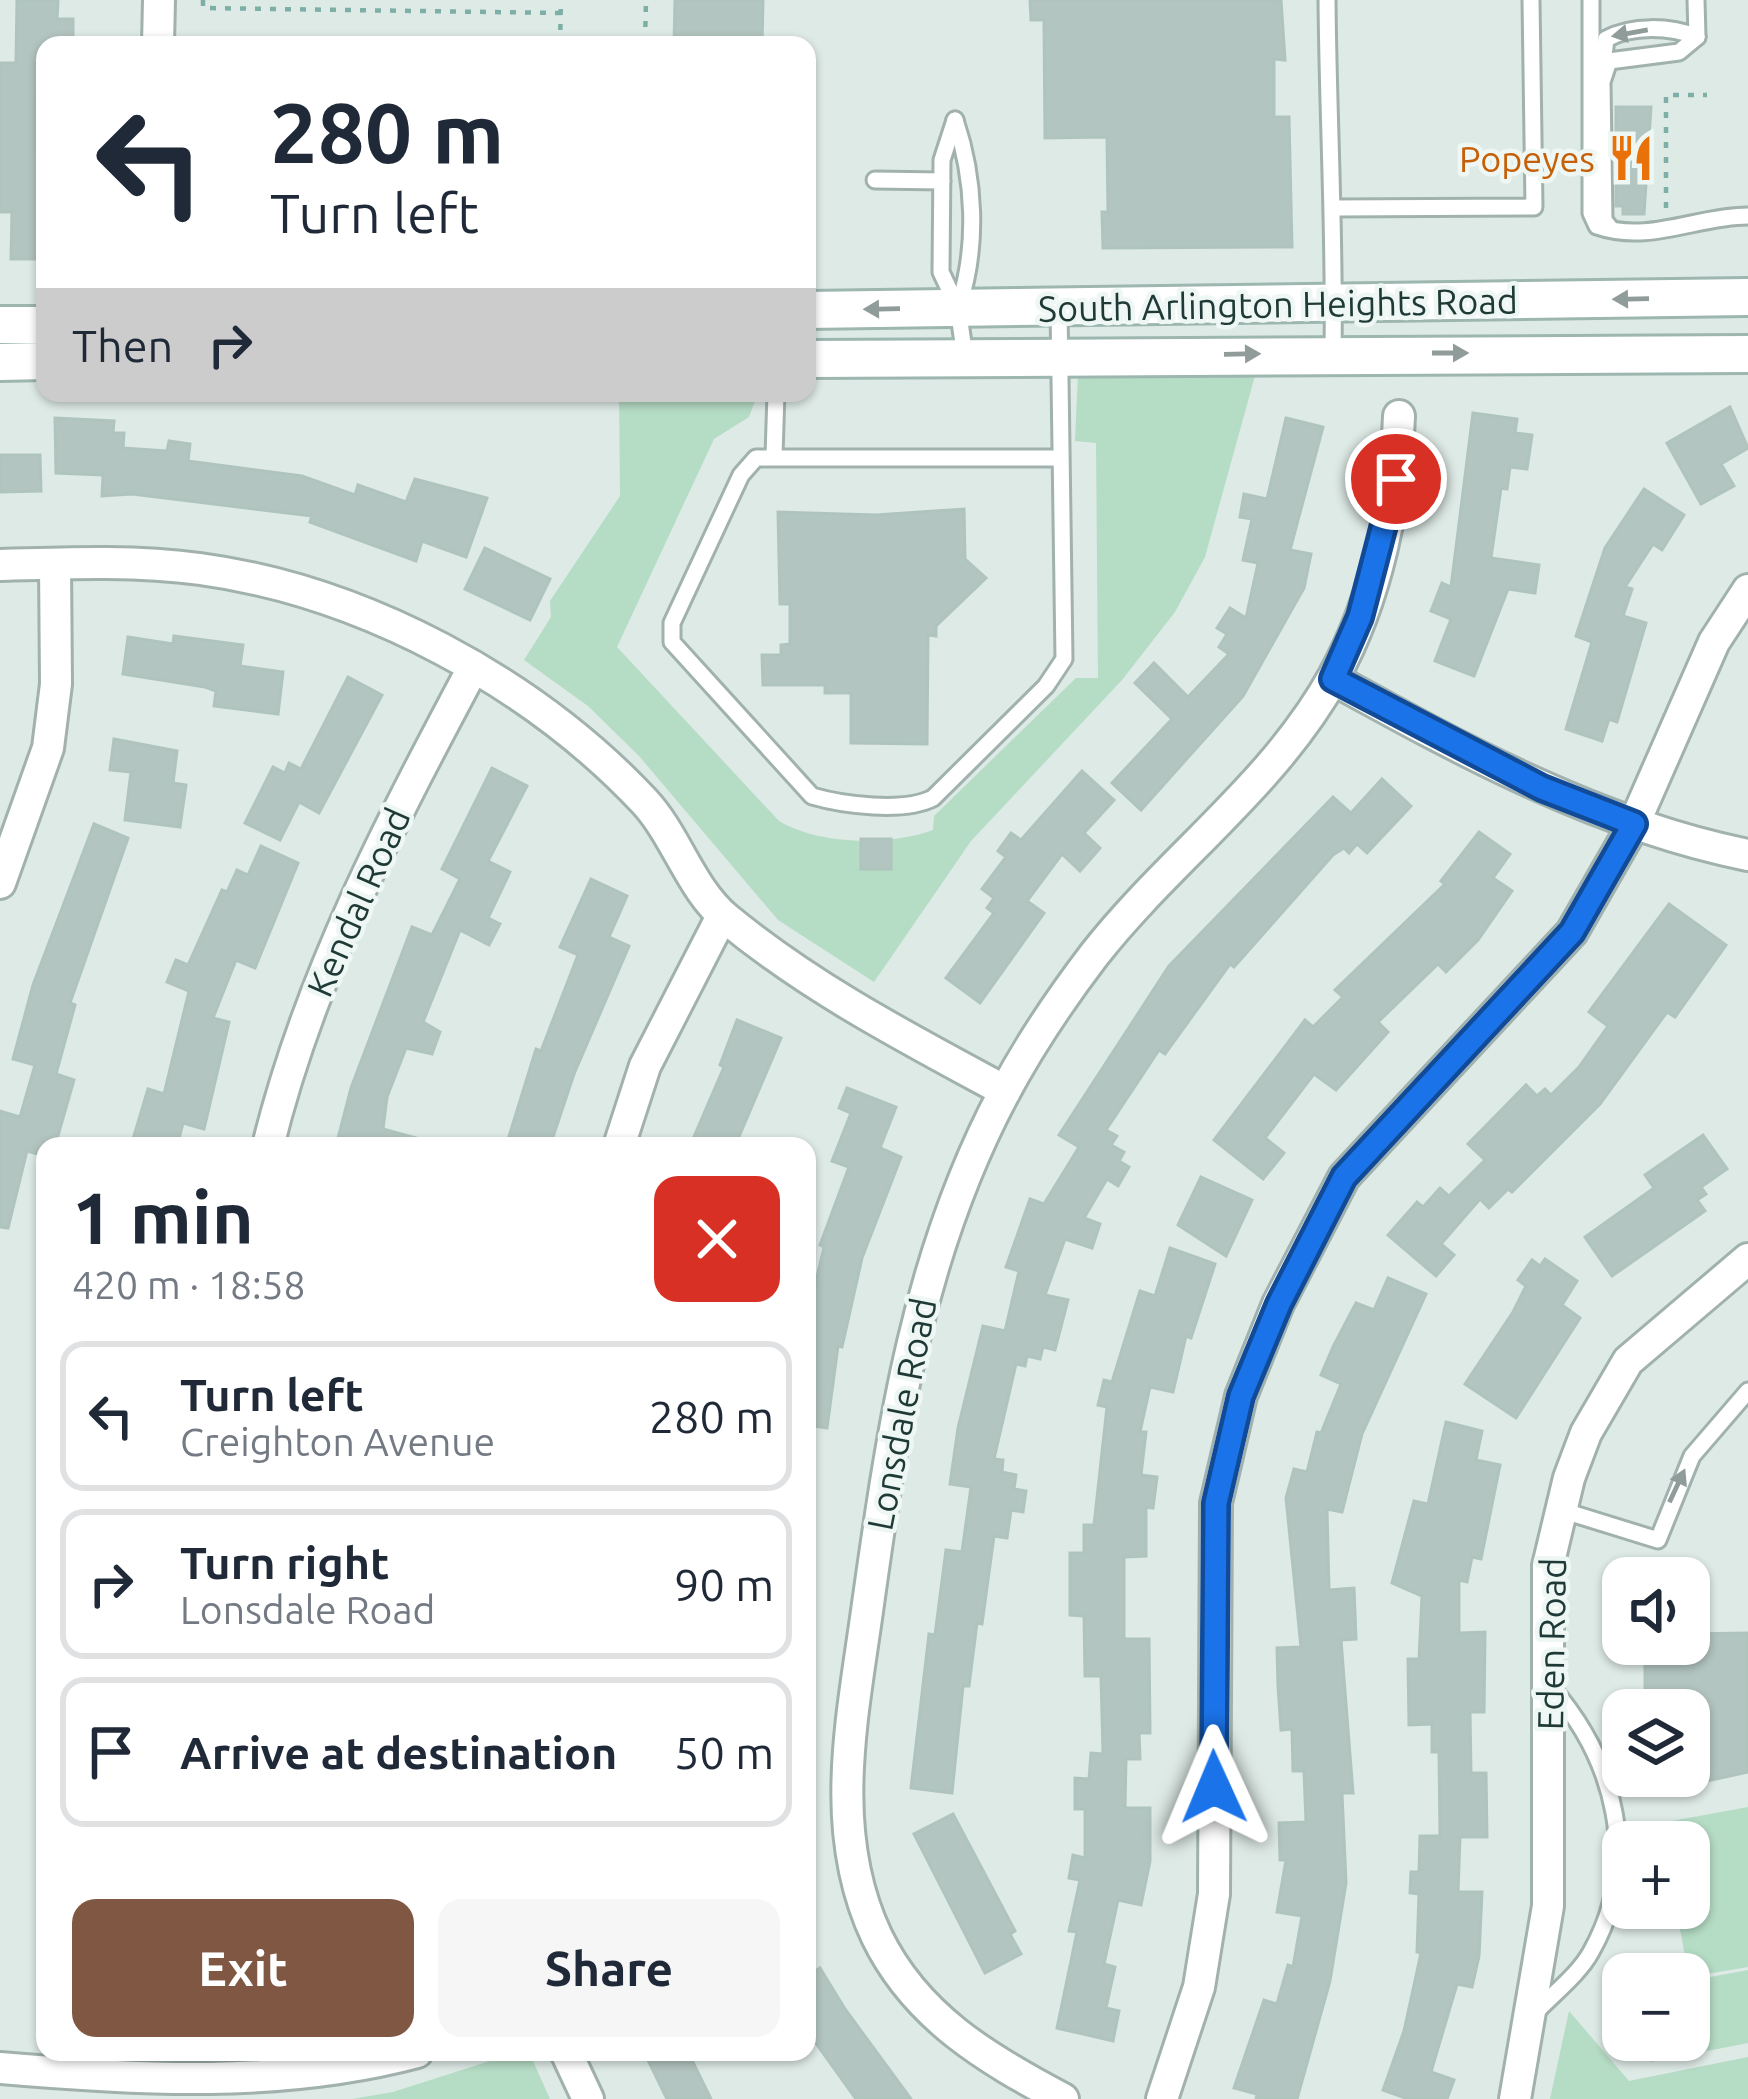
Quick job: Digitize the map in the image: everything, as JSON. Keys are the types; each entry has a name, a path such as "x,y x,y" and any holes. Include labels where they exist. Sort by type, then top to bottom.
{"main road":[{"name":"South Arlington Heights Road","path":"816,310 1748,297"},
{"path":"0,325 36,325"},
{"name":"South Arlington Heights Road","path":"816,358 1333,352 1748,354"},
{"path":"0,362 36,361"}],"street":[{"path":"158,36 159,0"},
{"name":"Lonsdale Road","path":"1063,2099 966,2044 914,1992 890,1960 868,1916 847,1819 849,1748 902,1374 953,1205 1005,1091 1095,954 1245,795 1333,679 1360,617 1381,546 1396,479 1399,416"},
{"path":"0,883 48,748 56,683 56,563"},
{"path":"0,565 200,569 319,597 473,668 544,711 646,803 722,916 828,993 1005,1091"},
{"path":"1162,2099 1199,1987 1214,1894 1216,1503 1241,1396 1279,1304 1344,1177 1572,932 1634,824 1714,642 1748,590"},
{"name":"Kendal Road","path":"271,1137 330,954 398,807 473,668"},
{"path":"1333,679 1542,788 1634,824 1748,855"},
{"path":"623,1137 645,1066 722,916"},
{"name":"Eden Road","path":"1515,2099 1549,1906 1548,1566 1561,1510 1586,1432 1628,1361 1737,1262 1748,1259"},
{"path":"0,2068 160,2064 280,2075 363,2061"},
{"path":"570,2061 588,2099"}],"lane":[{"path":"1327,0 1328,134 1335,208 1333,352"},
{"path":"1335,208 1534,207 1531,0"},
{"path":"1591,0 1592,213 1597,226 1613,231 1666,230 1748,216"},
{"path":"1696,0 1697,37"},
{"path":"1613,231 1604,220 1601,50 1616,33 1680,30 1697,37"},
{"path":"1602,82 1610,61 1679,52 1697,37"},
{"path":"958,308 970,271 970,182 955,120 942,181 941,272 958,308 965,357"},
{"path":"874,180 942,181"},
{"path":"1058,458 756,458 741,475 672,622 672,642 778,765 812,796 834,802 916,803 934,798 1058,673 1064,659 1059,308"},
{"path":"774,456 776,402"},
{"path":"1561,1510 1658,1540 1692,1456 1748,1391"},
{"path":"1532,2015 1589,1957 1609,1915 1618,1866 1605,1766 1581,1721 1549,1685"}],"path":[{"path":"203,0 203,8 561,13"},
{"path":"374,0 374,10"},
{"path":"418,0 418,11"},
{"path":"560,36 561,0"},
{"path":"645,36 646,0"},
{"path":"1666,230 1666,95 1707,95"}],"green space":[{"path":"1256,372 1205,557 1175,612 1122,680 971,841 874,982 778,920 639,756 588,706 524,660 551,617 550,601 620,496 619,402 755,402 749,417 714,439 617,647 779,821 834,839 875,841 933,830 934,816 1076,678 1098,678 1096,443 1075,441 1078,374"},
{"path":"1748,1807 1748,1967 1710,1973 1710,1953 1684,1953 1680,1929 1710,1929 1710,1821 1672,1821"},
{"path":"1748,1970 1748,2043 1710,2050 1710,1977"},
{"path":"1569,2011 1602,2050 1602,2061 1612,2061 1629,2081 1748,2057 1748,2099 1550,2099"},
{"path":"490,2061 533,2061 550,2099 352,2099 393,2092"}],"building":[{"path":"17,0 58,0 57,19 73,19 73,36 36,36 36,259 11,259 12,212 0,212 0,63 16,63"},
{"path":"675,0 763,0 762,36 674,36"},
{"path":"1030,0 1281,0 1285,60 1274,59 1274,117 1289,117 1292,247 1103,248 1102,212 1108,212 1107,137 1045,138 1044,20 1031,20"},
{"name":"Popeyes","path":"1616,107 1651,107 1644,214 1623,214 1623,206 1616,206"},
{"path":"1730,407 1748,448 1721,464 1734,486 1701,504 1667,443"},
{"path":"1473,413 1517,419 1515,433 1532,435 1527,469 1510,467 1507,489 1501,488 1491,558 1539,565 1535,593 1508,589 1474,676 1435,661 1451,619 1431,611 1442,583 1451,587"},
{"path":"55,418 114,421 113,433 124,433 123,448 167,451 169,441 190,444 188,461 302,476 355,495 358,485 406,502 415,479 487,498 466,557 422,541 416,561 310,522 312,516 132,494 102,496 103,475 56,473"},
{"path":"1286,418 1323,427 1290,550 1311,554 1304,588 1243,696 1141,810 1112,783 1172,719 1135,683 1154,663 1188,697 1229,654 1219,647 1227,634 1217,628 1230,608 1246,618 1258,563 1243,560 1252,519 1240,517 1244,494 1267,499"},
{"path":"0,455 40,455 41,491 0,492"},
{"path":"1644,489 1684,515 1662,550 1653,544 1625,587 1632,589 1623,616 1646,623 1617,722 1609,719 1602,741 1566,729 1592,642 1576,636 1605,548"},
{"path":"964,509 965,559 986,578 936,626 936,636 928,635 927,744 851,743 851,693 825,693 825,685 763,685 762,655 781,655 781,645 790,644 790,604 780,604 778,512 876,515"},
{"path":"485,548 550,579 530,620 465,589"},
{"path":"174,636 243,645 240,666 283,672 278,714 214,706 216,691 205,687 123,674 128,637 173,644"},
{"path":"348,677 382,695 319,813 299,802 280,840 245,823 273,767 285,773 289,763 301,769"},
{"path":"114,739 177,751 173,783 186,785 180,827 125,820 131,772 110,770"},
{"path":"492,768 527,786 488,861 510,872 488,918 500,924 489,945 460,930 423,1022 440,1032 432,1054 406,1048 387,1097 383,1129 413,1137 338,1137 351,1088 412,927 432,935 460,879 442,869"},
{"path":"1082,771 1114,800 1084,833 1100,848 1080,871 1062,854 1027,901 1044,913 980,1003 946,978 994,913 987,908 994,898 982,889 1006,857 998,851 1011,833 1021,840"},
{"path":"1382,779 1411,806 1367,853 1357,844 1349,853 1344,848 1333,855 1234,967 1230,964 1165,1054 1159,1050 1106,1130 1117,1136 1111,1145 1124,1152 1119,1161 1129,1167 1118,1186 1107,1179 1084,1218 1100,1224 1092,1248 1065,1239 1045,1295 1068,1300 1055,1350 1043,1347 1040,1359 1027,1356 1025,1366 1016,1364 994,1459 1003,1460 1002,1472 1016,1475 1014,1489 1026,1491 1023,1512 1011,1510 1007,1538 994,1536 982,1624 977,1623 969,1686 963,1686 952,1793 911,1788 929,1634 935,1635 946,1550 962,1552 971,1487 950,1484 958,1428 983,1326 1005,1331 1019,1271 1006,1267 1030,1199 1044,1204 1079,1147 1059,1135 1169,966 1333,797 1351,813"},
{"path":"94,824 128,838 70,1003 75,1005 56,1074 74,1080 58,1137 36,1137 36,1154 27,1151 8,1228 0,1227 0,1111 20,1117 35,1065 13,1059 33,985"},
{"path":"1479,832 1510,854 1493,878 1512,891 1478,940 1446,972 1438,964 1378,1022 1388,1032 1336,1090 1314,1074 1265,1138 1284,1153 1263,1179 1214,1140 1305,1020 1313,1027 1343,997 1335,990 1445,884 1441,881"},
{"path":"861,839 891,839 891,869 861,869"},
{"path":"261,846 298,863 255,968 236,960 213,1018 229,1022 204,1129 183,1123 179,1137 134,1137 148,1089 164,1094 189,991 167,982 176,960 188,965 222,890 227,892 237,870 248,875"},
{"path":"591,879 627,896 609,937 629,946 574,1074 553,1137 509,1137 536,1049 541,1051 578,955 560,947"},
{"path":"1669,904 1726,945 1675,1017 1667,1012 1600,1104 1512,1192 1508,1189 1489,1208 1480,1199 1441,1244 1454,1255 1436,1276 1388,1235 1417,1202 1423,1207 1440,1188 1449,1196 1485,1160 1468,1144 1526,1085 1537,1096 1545,1089 1551,1095 1579,1067 1608,1026 1589,1012"},
{"path":"737,1020 781,1038 739,1137 694,1137 724,1067 720,1065"},
{"path":"847,1088 896,1107 880,1148 901,1157 862,1258 842,1347 838,1346 827,1428 816,1426 816,1281 824,1247 820,1245 849,1167 832,1161 851,1113 839,1108"},
{"path":"1703,1135 1727,1169 1701,1187 1706,1194 1697,1200 1705,1211 1612,1276 1585,1237 1654,1188 1645,1175"},
{"path":"1201,1177 1252,1200 1226,1256 1178,1225"},
{"path":"1170,1248 1215,1264 1191,1338 1186,1336 1173,1392 1150,1387 1140,1432 1146,1432 1141,1475 1157,1477 1153,1508 1146,1507 1146,1556 1124,1557 1124,1639 1149,1639 1150,1733 1139,1733 1140,1759 1126,1759 1125,1808 1150,1808 1150,1861 1141,1905 1118,1900 1104,1964 1115,1967 1106,2008 1119,2011 1113,2041 1057,2028 1077,1932 1069,1931 1080,1880 1069,1878 1073,1855 1085,1858 1085,1809 1075,1809 1075,1778 1089,1779 1091,1753 1103,1754 1101,1676 1085,1676 1084,1616 1070,1615 1070,1553 1084,1553 1084,1525 1094,1525 1107,1407 1098,1405 1104,1380 1112,1382 1140,1291 1155,1296"},
{"path":"1545,1259 1577,1281 1562,1305 1580,1318 1516,1418 1465,1384 1513,1312 1526,1286 1518,1280 1532,1260 1540,1266"},
{"path":"1388,1278 1426,1294 1362,1434 1342,1512 1327,1509 1329,1590 1354,1588 1356,1639 1341,1640 1353,1793 1342,1793 1346,1883 1330,1981 1297,2099 1256,2099 1257,2094 1234,2088 1264,2000 1277,2004 1288,1965 1293,1967 1302,1916 1277,1912 1286,1860 1280,1860 1279,1823 1306,1822 1304,1771 1293,1771 1292,1729 1281,1730 1278,1686 1277,1648 1301,1647 1286,1498 1294,1469 1307,1472 1317,1432 1321,1433 1341,1384 1321,1375 1333,1347 1356,1303 1374,1310"},
{"path":"1446,1422 1482,1431 1476,1460 1500,1465 1481,1559 1472,1557 1467,1582 1459,1580 1459,1633 1485,1632 1484,1712 1470,1712 1471,1773 1486,1773 1487,1837 1460,1837 1458,1892 1482,1892 1479,1956 1472,1987 1457,1984 1431,2072 1454,2080 1447,2099 1408,2099 1383,2090 1404,2031 1421,1953 1417,1952 1419,1894 1410,1893 1411,1872 1419,1872 1420,1836 1440,1836 1439,1752 1432,1752 1432,1724 1409,1725 1408,1659 1419,1659 1422,1596 1392,1583 1414,1501 1428,1504"},
{"path":"1748,1633 1748,1772 1710,1780 1710,1689 1645,1689 1645,1665 1710,1665 1710,1634"},
{"path":"953,1814 1015,1931 1010,1934 1021,1954 985,1973 914,1834"},
{"path":"820,1968 911,2099 856,2099 816,2043 816,1971"},
{"path":"648,2061 692,2061 711,2099 667,2099"}],"place":[{"name":"Popeyes","path":"1631,158"}],"route":[{"path":"1214,1787 1211,1608 1216,1503 1241,1396 1279,1304 1344,1177 1572,932 1634,824 1542,788 1333,679 1360,617 1396,479"}]}
